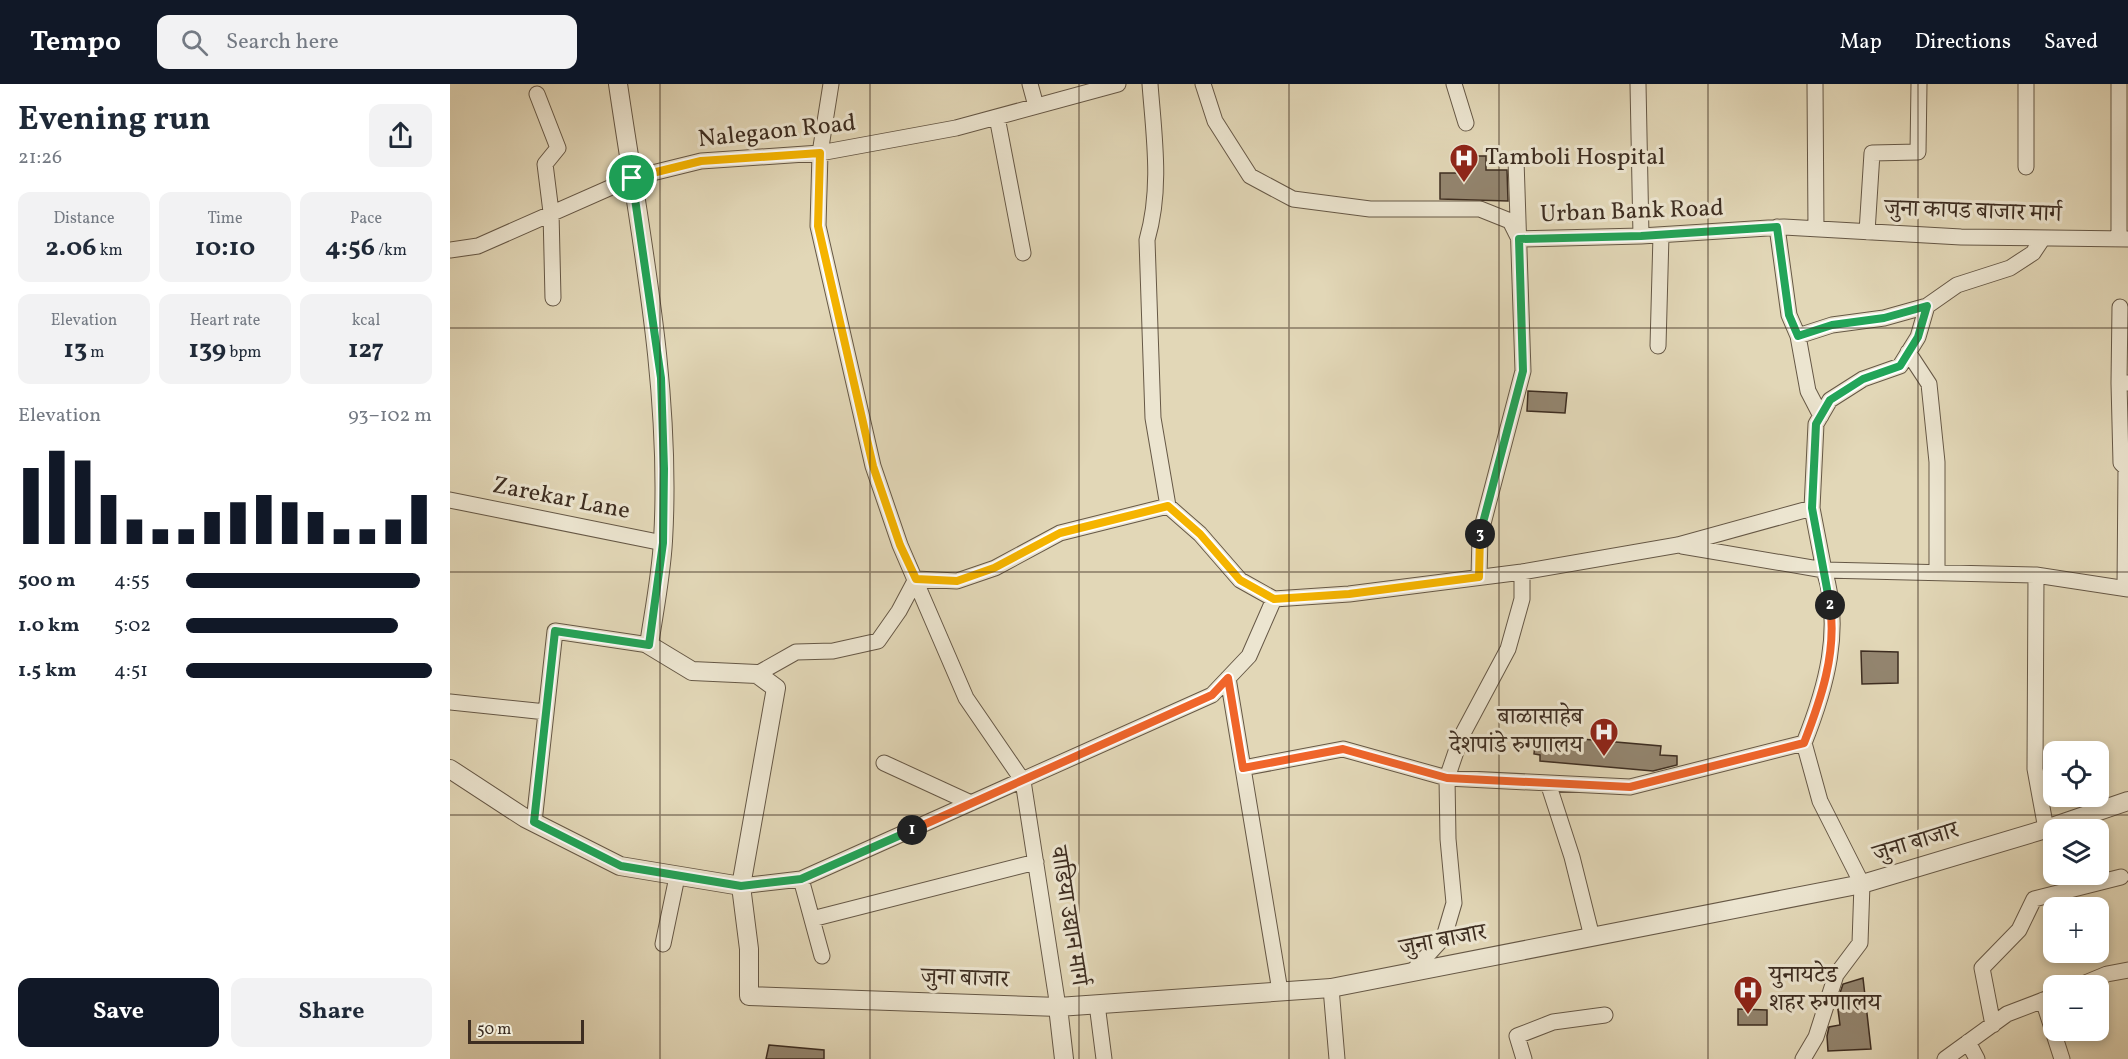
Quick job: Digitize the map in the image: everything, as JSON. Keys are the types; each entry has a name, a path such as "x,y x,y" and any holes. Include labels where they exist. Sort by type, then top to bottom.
{"street":[{"path":"618,84 661,378 664,469 663,543 649,645"},
{"path":"831,84 820,153 818,226 873,466 900,545 966,698 1023,781"},
{"path":"1030,84 1036,106"},
{"name":"Nalegaon Road","path":"450,250 478,246 632,178 701,161 820,153 956,128 1118,84"},
{"path":"1150,84 1157,169 1154,216 1147,240 1153,418 1168,506 1200,534 1240,580 1274,599 1349,594 1522,572 1678,545 1812,508"},
{"name":"Urban Bank Road","path":"1203,84 1215,121 1250,176 1293,199 1370,209 1480,209 1510,221 1519,239 1641,236 1777,227 1816,229"},
{"path":"1454,84 1466,123"},
{"path":"1638,84 1641,236"},
{"path":"1815,84 1816,229"},
{"path":"1867,232 1872,153 1918,152 1919,84"},
{"path":"2026,84 2026,167"},
{"path":"2119,84 2124,238"},
{"path":"537,94 558,148 545,164 551,213 553,298"},
{"path":"997,117 1023,253"},
{"path":"1479,577 1480,535 1523,371 1516,160"},
{"path":"1777,227 1789,315 1798,336 1808,391 1821,416"},
{"name":"जुना कापड बाजार मार्ग","path":"1816,229 1961,237 2124,238"},
{"path":"1658,346 1661,235"},
{"path":"1798,336 1832,325 1884,318 1927,306 1958,285 2010,268 2033,253 2043,238"},
{"path":"1803,1059 1816,1037 1836,975 1860,943 1862,884 1820,801 1804,743 1822,697 1834,632 1812,508 1816,424 1830,400 1863,379 1900,366 1918,337 1927,306"},
{"path":"1678,545 1824,570 2036,575 2127,589 2126,468 2121,463 2123,383 2120,307"},
{"path":"1908,352 1929,384 1937,462 1937,572"},
{"name":"Zarekar Lane","path":"450,500 663,543"},
{"path":"916,579 957,581 994,568 1060,533 1168,506"},
{"path":"1412,972 1444,937 1454,903 1448,839 1447,778 1461,737 1508,649 1522,599 1522,572"},
{"path":"2036,575 2035,769 2044,819"},
{"path":"534,822 555,631 649,645 692,671 757,674 796,652 833,651 878,641 899,611 916,579"},
{"path":"450,769 534,822 621,866 741,886 801,879 1212,695 1249,657 1274,599"},
{"path":"741,886 776,688 757,674"},
{"path":"1228,678 1280,992"},
{"path":"450,702 546,712"},
{"path":"1243,768 1343,749 1447,778 1630,787 1804,743"},
{"path":"884,763 971,803"},
{"name":"वाडिया उद्यान मार्ग","path":"1023,781 1064,1059"},
{"path":"1548,783 1572,856 1592,937"},
{"name":"जुना बाजार","path":"2075,819 2128,801"},
{"name":"जुना बाजार","path":"741,886 750,949 750,996 1058,1007 1330,988 1862,884 2043,830"},
{"path":"812,919 1035,862"},
{"path":"663,944 677,877"},
{"path":"1993,1024 1982,968 2019,930 2034,899 2121,877"},
{"path":"801,879 822,956"},
{"path":"2106,975 2128,970"},
{"path":"1330,988 1337,1059"},
{"path":"1945,1059 2007,1014 2043,1000"},
{"path":"1097,1004 1104,1059"},
{"path":"1524,1059 1517,1036 1553,1022 1605,1015"},
{"path":"2058,1041 2062,1059"},
{"path":"1968,1042 1977,1059"}],"building":[{"path":"1465,156 1486,156 1486,170 1507,170 1508,201 1440,199 1440,173 1465,173"},
{"path":"1528,391 1567,393 1565,413 1527,411"},
{"path":"1861,651 1898,652 1898,683 1862,684"},
{"path":"1536,735 1661,746 1660,755 1677,756 1677,765 1653,771 1540,761 1540,755 1534,754"},
{"path":"1863,978 1871,1049 1828,1051 1829,1027 1840,1025 1837,1002 1843,984"},
{"path":"1738,1009 1767,1010 1767,1025 1738,1025"},
{"path":"769,1045 824,1050 824,1059 766,1059"}],"place":[{"name":"Tamboli Hospital","path":"1464,184"},
{"name":"बाळासाहेब देशपांडे रुग्णालय","path":"1604,758"},
{"name":"युनायटेड शहर रुग्णालय","path":"1748,1016"}],"route":[{"path":"820,153 818,226 854,374 873,466 900,545 916,579 957,581 994,568 1060,533 1168,506 1200,534 1240,580 1274,599 1349,594 1479,577 1480,535 1486,505 1523,371 1519,239 1641,236 1777,227 1789,315 1798,336 1832,325 1884,318 1927,306 1918,337 1900,366 1863,379 1830,400 1816,424 1812,508 1834,632 1822,697 1804,743 1630,787 1447,778 1343,749 1243,768 1228,678 1212,695 801,879 741,886 621,866 534,822 555,631 649,645 663,543 664,469 661,378 632,178 701,161 820,153"}]}
